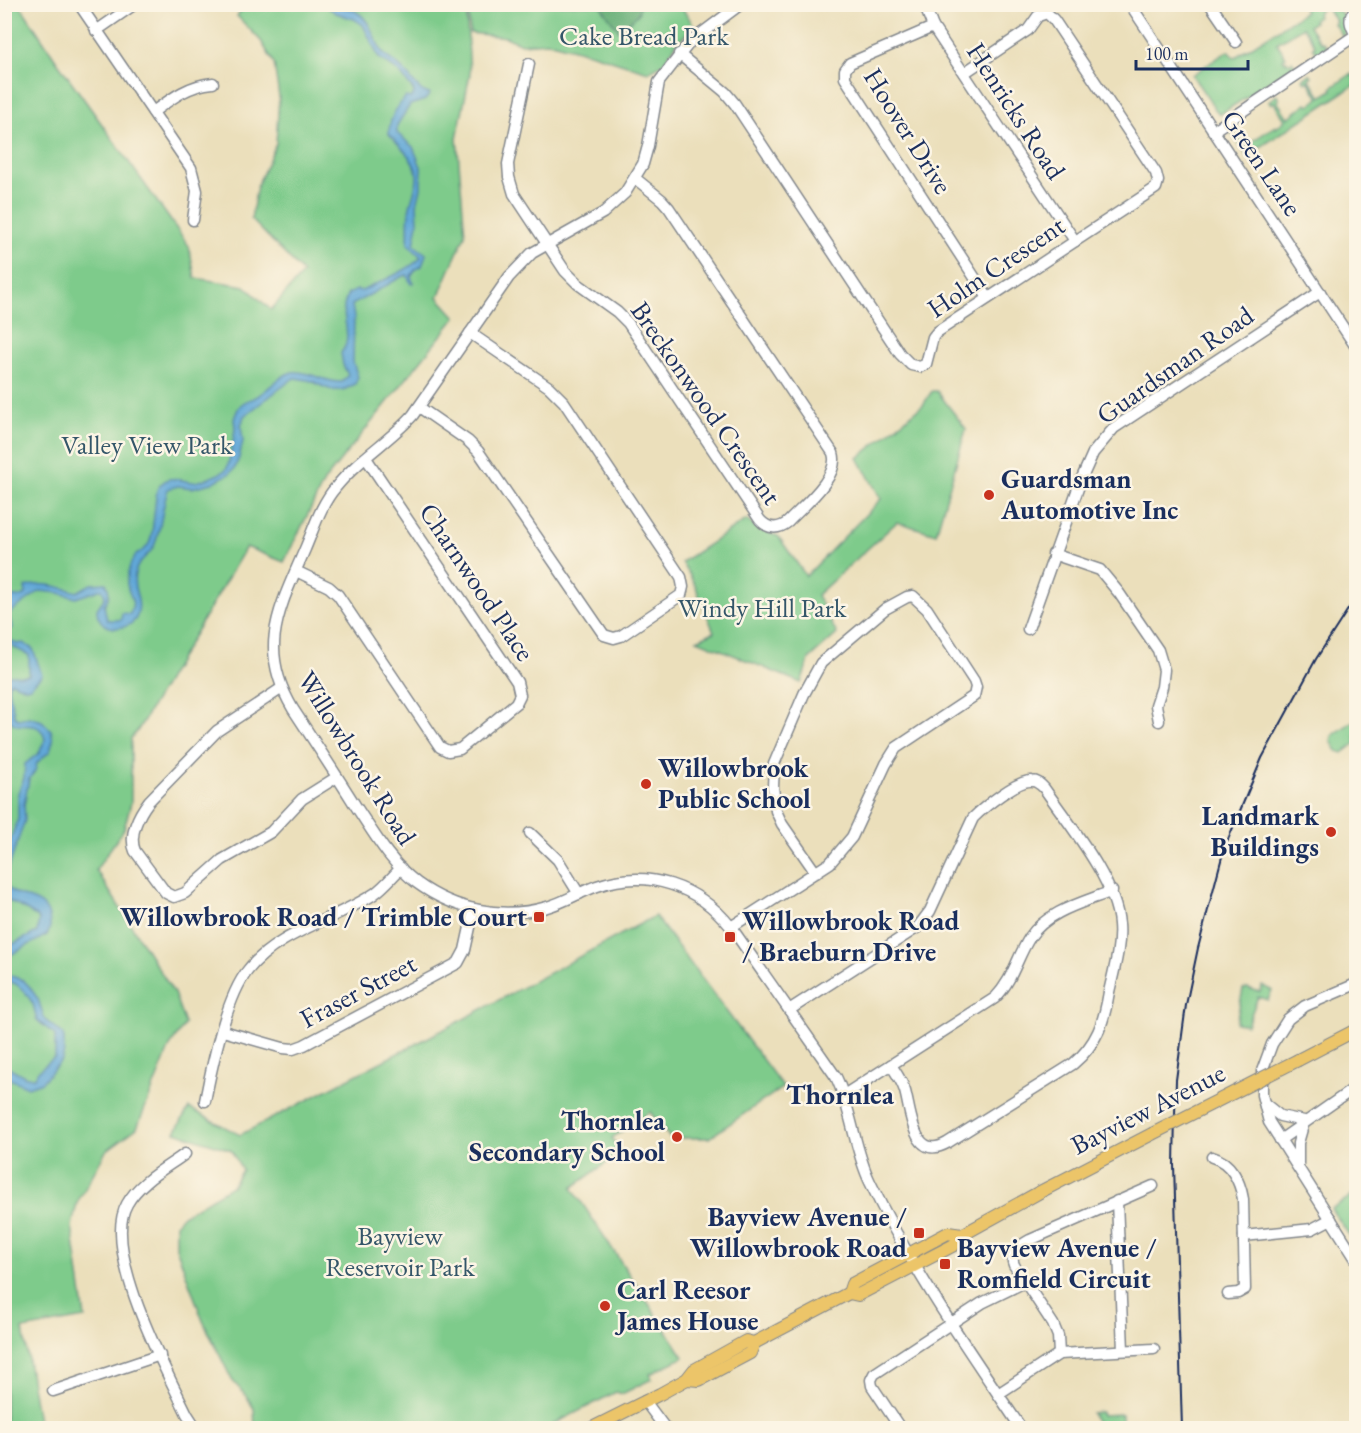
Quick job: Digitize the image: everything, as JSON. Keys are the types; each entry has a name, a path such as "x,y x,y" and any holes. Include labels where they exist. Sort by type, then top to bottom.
{"main road":[{"name":"Bayview Avenue","path":"598,1427 687,1379 694,1370 746,1341 754,1343 849,1293 858,1295 954,1245 962,1235 1038,1192 1356,1030"},
{"name":"Bayview Avenue","path":"849,1293 852,1284 907,1254 948,1233 962,1235"}],"street":[{"path":"79,4 194,173 197,190 193,220"},
{"path":"96,31 135,4"},
{"name":"Henricks Road","path":"924,4 933,27 1075,241"},
{"name":"Green Lane","path":"1130,4 1356,347"},
{"path":"1211,5 1236,42"},
{"name":"Willowbrook Road","path":"736,6 696,36 679,54 659,82 643,164 625,193 603,213 547,244 526,258 514,270 419,407 398,431 343,478 328,498 277,616 274,634 275,662 282,688 293,709 386,852 400,868 432,892 451,902 474,909 506,913 534,910 560,903 597,886 638,879 661,881 681,887 716,910 731,927 831,1070 844,1095 865,1171 907,1254 950,1323 1021,1428"},
{"path":"1213,131 1356,35 1350,19 1356,9"},
{"name":"Holm Crescent","path":"679,54 725,92 735,104 900,354 911,365 920,367 926,364 933,337 937,332 1156,188 1158,181 1156,172 1054,20 1047,13 1038,16 1028,30 964,73"},
{"name":"Hoover Drive","path":"933,27 850,63 845,70 845,78 988,298"},
{"name":"Breckonwood Crescent","path":"529,64 509,160 508,173 514,194 569,276 628,323 760,520 773,528 785,525 832,474 835,463 833,453 669,208 636,178"},
{"path":"153,112 193,86 213,83"},
{"name":"Guardsman Road","path":"1029,629 1053,554 1089,462 1093,453 1114,428 1320,292"},
{"path":"419,407 468,441 478,451 604,635 610,638 621,636 681,595 683,587 681,577 564,402 549,387 470,333"},
{"name":"Charnwood Place","path":"296,571 329,587 338,595 440,747 448,751 460,748 516,703 520,695 517,682 366,458"},
{"path":"1053,554 1100,570 1119,593 1158,650 1164,670 1162,687 1156,705 1159,721"},
{"path":"731,927 816,873 830,863 852,837 886,764 896,748 968,701 976,690 974,681 927,609 913,596 885,609 821,663 809,683 774,764 772,786 776,811 782,824 816,873"},
{"path":"282,688 217,731 149,801 134,832 132,842 135,851 166,893 171,897 179,896 224,858 271,832 302,799 337,777"},
{"path":"789,1010 918,927 930,911 971,821 985,807 1022,782 1036,782 1044,788 1112,891 1118,913 1120,934 1104,1019 1094,1042 1073,1064 947,1143 934,1148 924,1145 918,1138 904,1087 891,1065"},
{"path":"531,833 558,860 579,894"},
{"path":"204,1101 222,1030 238,985 255,962 279,944 373,894 400,868"},
{"path":"844,1095 995,998 1009,981 1030,937 1043,923 1054,915 1112,891"},
{"name":"Fraser Street","path":"222,1030 283,1048 293,1049 304,1045 458,963 465,951 474,909"},
{"path":"1356,984 1305,1006 1288,1019 1272,1044 1262,1071 1263,1101 1269,1122 1356,1259"},
{"path":"1280,1140 1304,1121 1356,1087"},
{"path":"1263,1101 1280,1116 1304,1121"},
{"path":"1298,1167 1298,1143 1304,1121"},
{"path":"185,1154 136,1191 124,1209 121,1240 133,1294 187,1414 196,1428"},
{"path":"1212,1157 1224,1162 1233,1172 1241,1190 1245,1289 1243,1292 1228,1294"},
{"path":"1059,1354 1055,1328 1012,1260 1017,1249 1030,1240 1153,1186"},
{"path":"1118,1201 1123,1350"},
{"path":"1244,1236 1312,1229 1331,1219"},
{"path":"900,1428 872,1386 872,1377 982,1303 1025,1282"},
{"path":"998,1394 1059,1354 1154,1349"},
{"path":"53,1390 160,1354"},
{"path":"645,1401 665,1428"}],"green space":[{"path":"1309,4 1332,5 1336,11 1339,10 1344,18 1345,34 1343,37 1334,24 1336,21 1325,6 1309,26 1321,43 1323,42 1327,47 1317,54 1313,47 1315,45 1303,27 1277,43 1286,57 1283,59 1285,62 1292,61 1297,68 1287,71 1219,115 1192,75 1228,51 1234,58 1305,12 1303,8"},
{"name":"Valley View Park","path":"5,5 20,5 56,60 189,246 195,278 245,286 271,310 303,273 251,219 257,186 276,144 279,97 274,63 261,41 237,16 245,5 466,5 470,74 457,138 465,235 438,297 456,317 325,480 284,562 246,547 138,730 131,738 131,803 124,829 96,870 174,993 185,1024 170,1046 137,1128 106,1151 77,1203 72,1226 85,1318 23,1329 39,1428 5,1428"},
{"name":"Cake Bread Park","path":"468,5 680,5 695,27 678,41 663,64 648,72 548,42 521,44 506,37 470,33"},
{"path":"600,5 640,5 638,14 619,31"},
{"path":"1356,73 1356,84 1247,156 1229,129 1231,126 1246,148 1254,140 1275,126 1276,128 1285,120 1274,102 1271,104 1269,101 1277,95 1279,99 1277,101 1288,118 1307,103 1309,105 1319,98 1308,81 1305,82 1303,79 1310,74 1312,76 1309,79 1321,97 1351,74 1352,76"},
{"name":"Windy Hill Park","path":"932,391 937,391 966,429 936,534 897,522 817,595 837,634 809,659 801,683 697,640 714,632 694,583 682,562 746,520 762,531 778,536 806,576 881,499 858,458 923,405"},
{"path":"1356,719 1356,743 1343,753 1337,751 1331,741 1332,736"},
{"name":"Bayview Reservoir Park","path":"655,916 783,1087 709,1138 670,1138 650,1112 612,1138 621,1152 572,1188 684,1357 650,1374 652,1379 622,1394 616,1392 546,1428 255,1428 254,1409 232,1380 203,1321 176,1247 176,1223 183,1215 232,1186 242,1170 231,1150 175,1132 189,1108 240,1135 458,1022"},
{"path":"1262,986 1272,990 1268,1000 1258,997 1247,1025 1236,1023 1243,989 1248,988 1260,992"},
{"path":"1356,1193 1356,1245 1331,1209"},
{"path":"1101,1412 1101,1415 1122,1414 1124,1428 1096,1428 1098,1424 1091,1413"}],"water":[{"path":"324,5 345,7 363,17 384,54 404,70 419,89 430,94 425,100 410,105 397,125 397,133 413,147 421,167 421,188 417,204 418,223 414,245 426,254 422,266 411,276 413,283 411,284 407,275 401,277 352,305 353,362 358,377 355,384 333,390 312,381 294,378 244,416 241,426 243,441 239,458 235,468 229,474 212,483 192,488 178,486 168,489 155,544 136,570 134,583 139,604 134,621 118,628 102,623 97,609 105,597 102,589 76,598 40,591 11,612 9,615 12,628 9,630 10,640 17,644 23,643 33,649 42,675 30,687 26,688 11,682 9,684 14,716 18,719 30,717 42,721 51,730 53,741 50,751 37,763 29,779 24,805 25,820 5,878 5,854 18,819 18,793 24,778 25,764 39,753 45,740 39,728 14,724 8,717 5,677 29,675 29,655 13,646 6,638 5,607 9,597 20,597 26,594 25,587 31,585 51,585 77,592 91,584 106,583 109,594 104,605 107,620 121,620 122,613 130,614 133,605 127,584 128,572 137,554 150,541 157,491 161,484 169,479 199,481 225,470 233,441 234,419 239,407 284,375 297,372 342,382 348,375 341,353 347,337 344,309 348,294 357,290 362,291 394,276 410,267 421,257 408,244 409,210 416,184 416,172 407,154 389,134 396,109 406,97 413,96 414,91 399,72 379,58 363,25"},
{"path":"5,879 13,892 34,900 46,909 50,924 47,935 5,958 5,948 37,932 39,919 5,899"},
{"path":"5,974 23,980 29,986 38,999 45,1020 62,1033 64,1038 62,1060 42,1082 28,1087 5,1077 5,1065 26,1077 35,1077 38,1071 55,1057 55,1035 37,1020 33,1004 26,993 16,984 5,981"}],"railway":[{"path":"1182,1428 1174,1165 1176,1080 1186,1005 1198,948 1224,849 1262,758 1316,659 1356,597"}],"place":[{"name":"Guardsman Automotive Inc","path":"989,495"},
{"name":"Willowbrook Public School","path":"646,784"},
{"name":"Landmark Buildings","path":"1331,832"},
{"name":"Willowbrook Road / Trimble Court","path":"539,917"},
{"name":"Willowbrook Road / Braeburn Drive","path":"730,937"},
{"name":"Thornlea Secondary School","path":"677,1137"},
{"name":"Bayview Avenue / Willowbrook Road","path":"919,1233"},
{"name":"Bayview Avenue / Romfield Circuit","path":"945,1264"},
{"name":"Carl Reesor James House","path":"605,1306"}],"district":[{"name":"Thornlea","path":"840,1094"}]}
